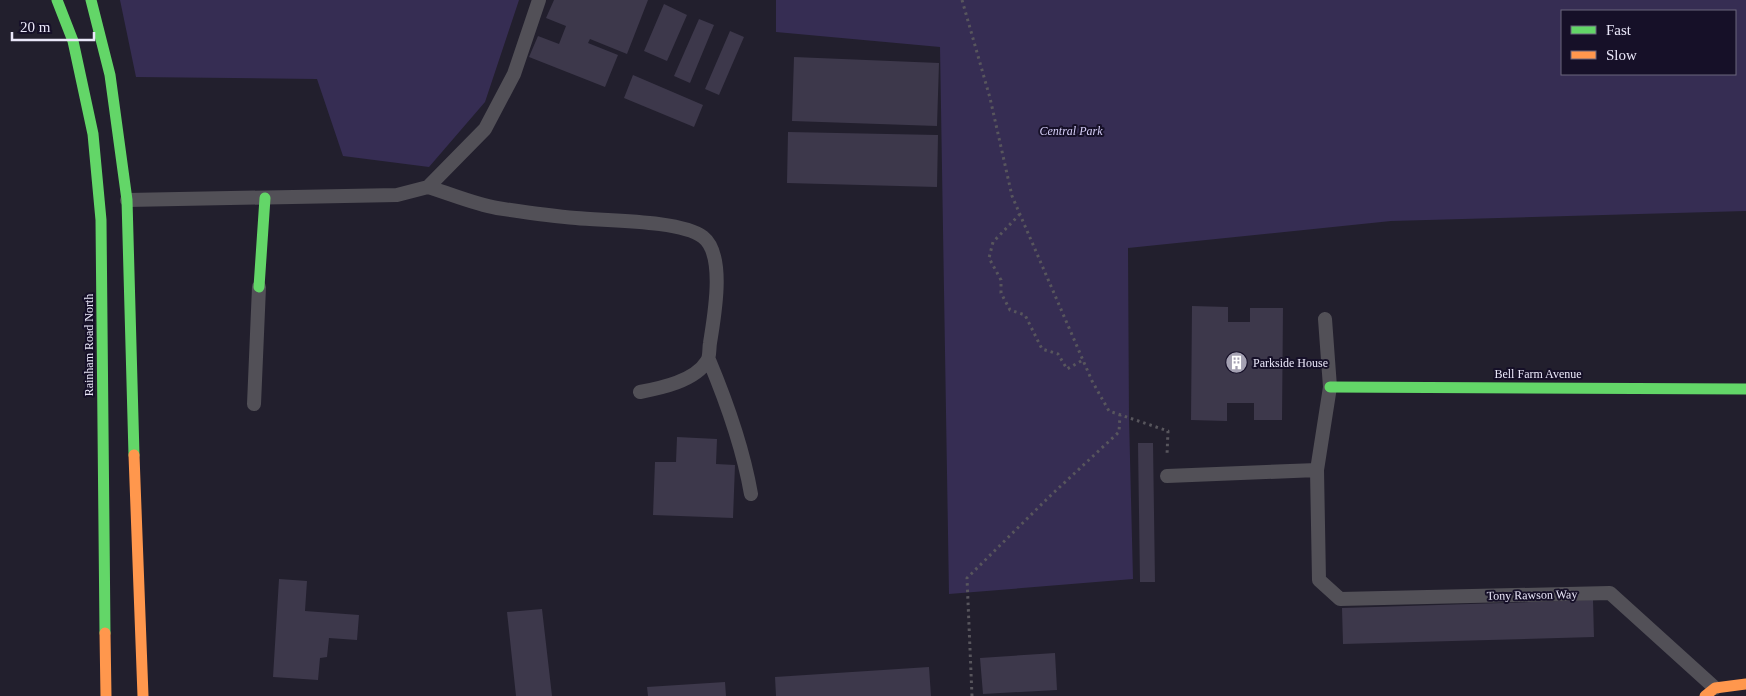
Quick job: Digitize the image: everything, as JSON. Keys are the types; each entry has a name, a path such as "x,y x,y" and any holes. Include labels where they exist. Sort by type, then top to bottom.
{"main road":[{"path":"91,0 110,75 128,200 135,511 143,696"},
{"name":"Rainham Road North","path":"58,3 73,41 93,134 102,220 106,696"},
{"path":"259,286 265,198"},
{"name":"Bell Farm Avenue","path":"1330,387 1746,389"},
{"path":"1710,692 1746,684"}],"lane":[{"path":"58,3 74,0"},
{"path":"128,200 398,195 428,187 485,129 514,74 538,0"},
{"path":"428,187 495,207 575,218 649,223 685,228 704,238 714,253 716,275 717,300 709,360 746,462 751,494"},
{"path":"254,404 259,286"},
{"path":"1167,476 1316,470 1330,387 1324,319"},
{"path":"640,392 664,388 695,374 709,360"},
{"name":"Tony Rawson Way","path":"1316,470 1319,580 1340,599 1610,593 1710,692"}],"path":[{"path":"962,0 990,98 1012,196 1092,381 1109,411 1168,431 1167,476"},
{"path":"1020,214 993,242 989,258 1001,280 1001,293 1010,310 1025,315 1042,349 1058,354 1067,370 1083,360"},
{"path":"972,696 967,578 1049,497 1119,432 1120,415"}],"green space":[{"path":"120,0 519,0 485,102 429,167 343,156 317,79 136,77"},
{"name":"Central Park","path":"776,0 1746,0 1746,211 1391,221 1128,248 1129,418 1133,579 949,594 940,47 776,32"}],"building":[{"path":"554,0 648,0 627,54 590,39 588,43 618,55 605,87 529,57 538,36 559,44 566,26 546,18"},
{"path":"664,4 687,15 667,61 644,51"},
{"path":"699,19 714,25 690,83 674,76"},
{"path":"730,31 744,37 719,95 705,89"},
{"path":"794,57 939,63 937,126 792,121"},
{"path":"633,75 703,105 694,127 624,98"},
{"path":"788,132 938,135 937,187 787,183"},
{"name":"Parkside House","path":"1192,306 1228,307 1228,322 1250,322 1250,308 1283,308 1282,420 1254,420 1254,403 1227,403 1227,421 1191,420"},
{"path":"677,437 717,439 716,464 735,465 733,518 653,515 655,462 676,462"},
{"path":"1138,443 1153,443 1155,582 1140,582"},
{"path":"279,579 307,581 305,611 359,615 357,640 329,638 327,657 320,658 318,680 273,677"},
{"path":"1593,600 1594,637 1343,644 1342,608"},
{"path":"542,609 552,696 516,696 507,612"},
{"path":"1055,653 1057,690 983,694 980,658"},
{"path":"929,667 931,696 776,696 775,677"},
{"path":"725,682 726,696 648,696 647,687"}],"traffic: fast":[{"path":"57,0 73,41 93,134 101,220 105,633"},
{"path":"91,0 110,75 127,200 134,455"},
{"path":"259,287 265,198"},
{"path":"1330,387 1746,389"}],"traffic: slow":[{"path":"134,455 143,696"},
{"path":"105,633 106,696"},
{"path":"1705,696 1715,688 1746,684"}],"place":[{"name":"Parkside House","path":"1237,363"}]}
